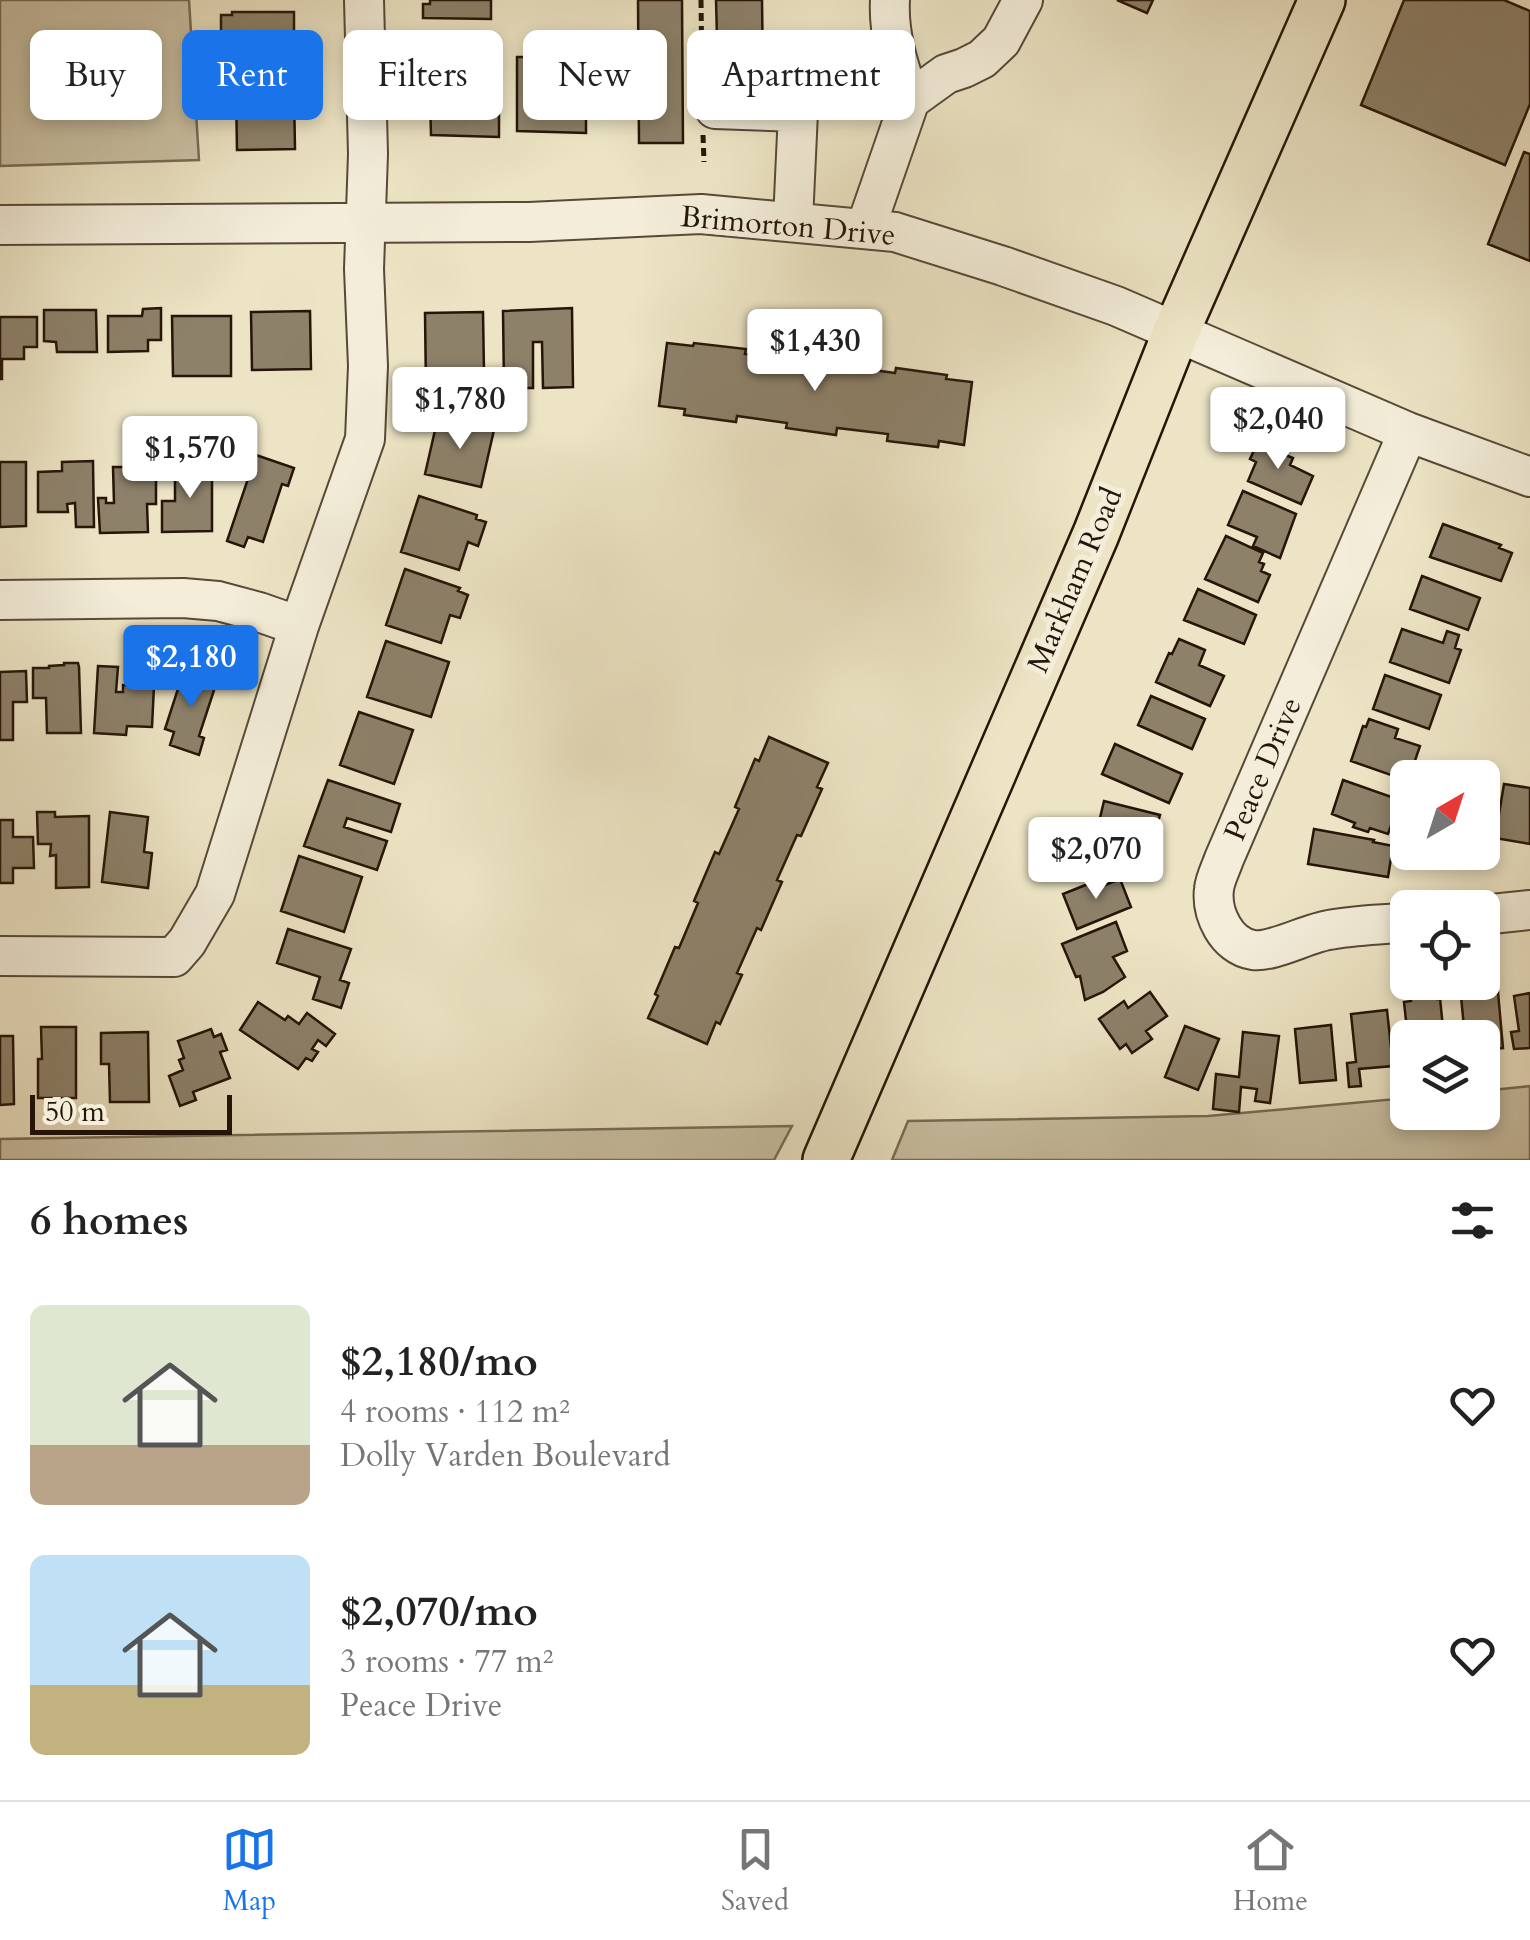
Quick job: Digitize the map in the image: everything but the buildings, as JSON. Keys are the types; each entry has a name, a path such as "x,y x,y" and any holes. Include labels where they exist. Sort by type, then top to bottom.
{"main road":[{"name":"Markham Road","path":"826,1160 1096,534 1176,332 1322,0"}],"street":[{"path":"0,956 174,957 215,894 300,626 365,439 368,366 364,223 368,154 364,0"},
{"path":"890,0 891,30"},
{"path":"915,96 946,74 982,59 1001,41 1023,0"},
{"path":"792,221 798,120"},
{"path":"866,227 903,120"},
{"name":"Brimorton Drive","path":"0,224 529,222 701,214 866,227 895,232 1004,266 1116,306 1408,432 1530,477"},
{"name":"Peace Drive","path":"1390,924 1327,930 1253,950 1225,933 1216,914 1214,889 1408,432"},
{"path":"0,600 184,598 218,601 300,626"},
{"path":"1500,912 1530,910"}],"shaded area":[{"path":"0,0 189,0 191,30 182,30 182,120 196,120 199,160 0,166"},
{"path":"1530,1086 1530,1160 892,1160 908,1121 1208,1116 1390,1100 1390,1130 1500,1130 1500,1089"},
{"path":"792,1126 774,1160 0,1160 0,1139"}]}
